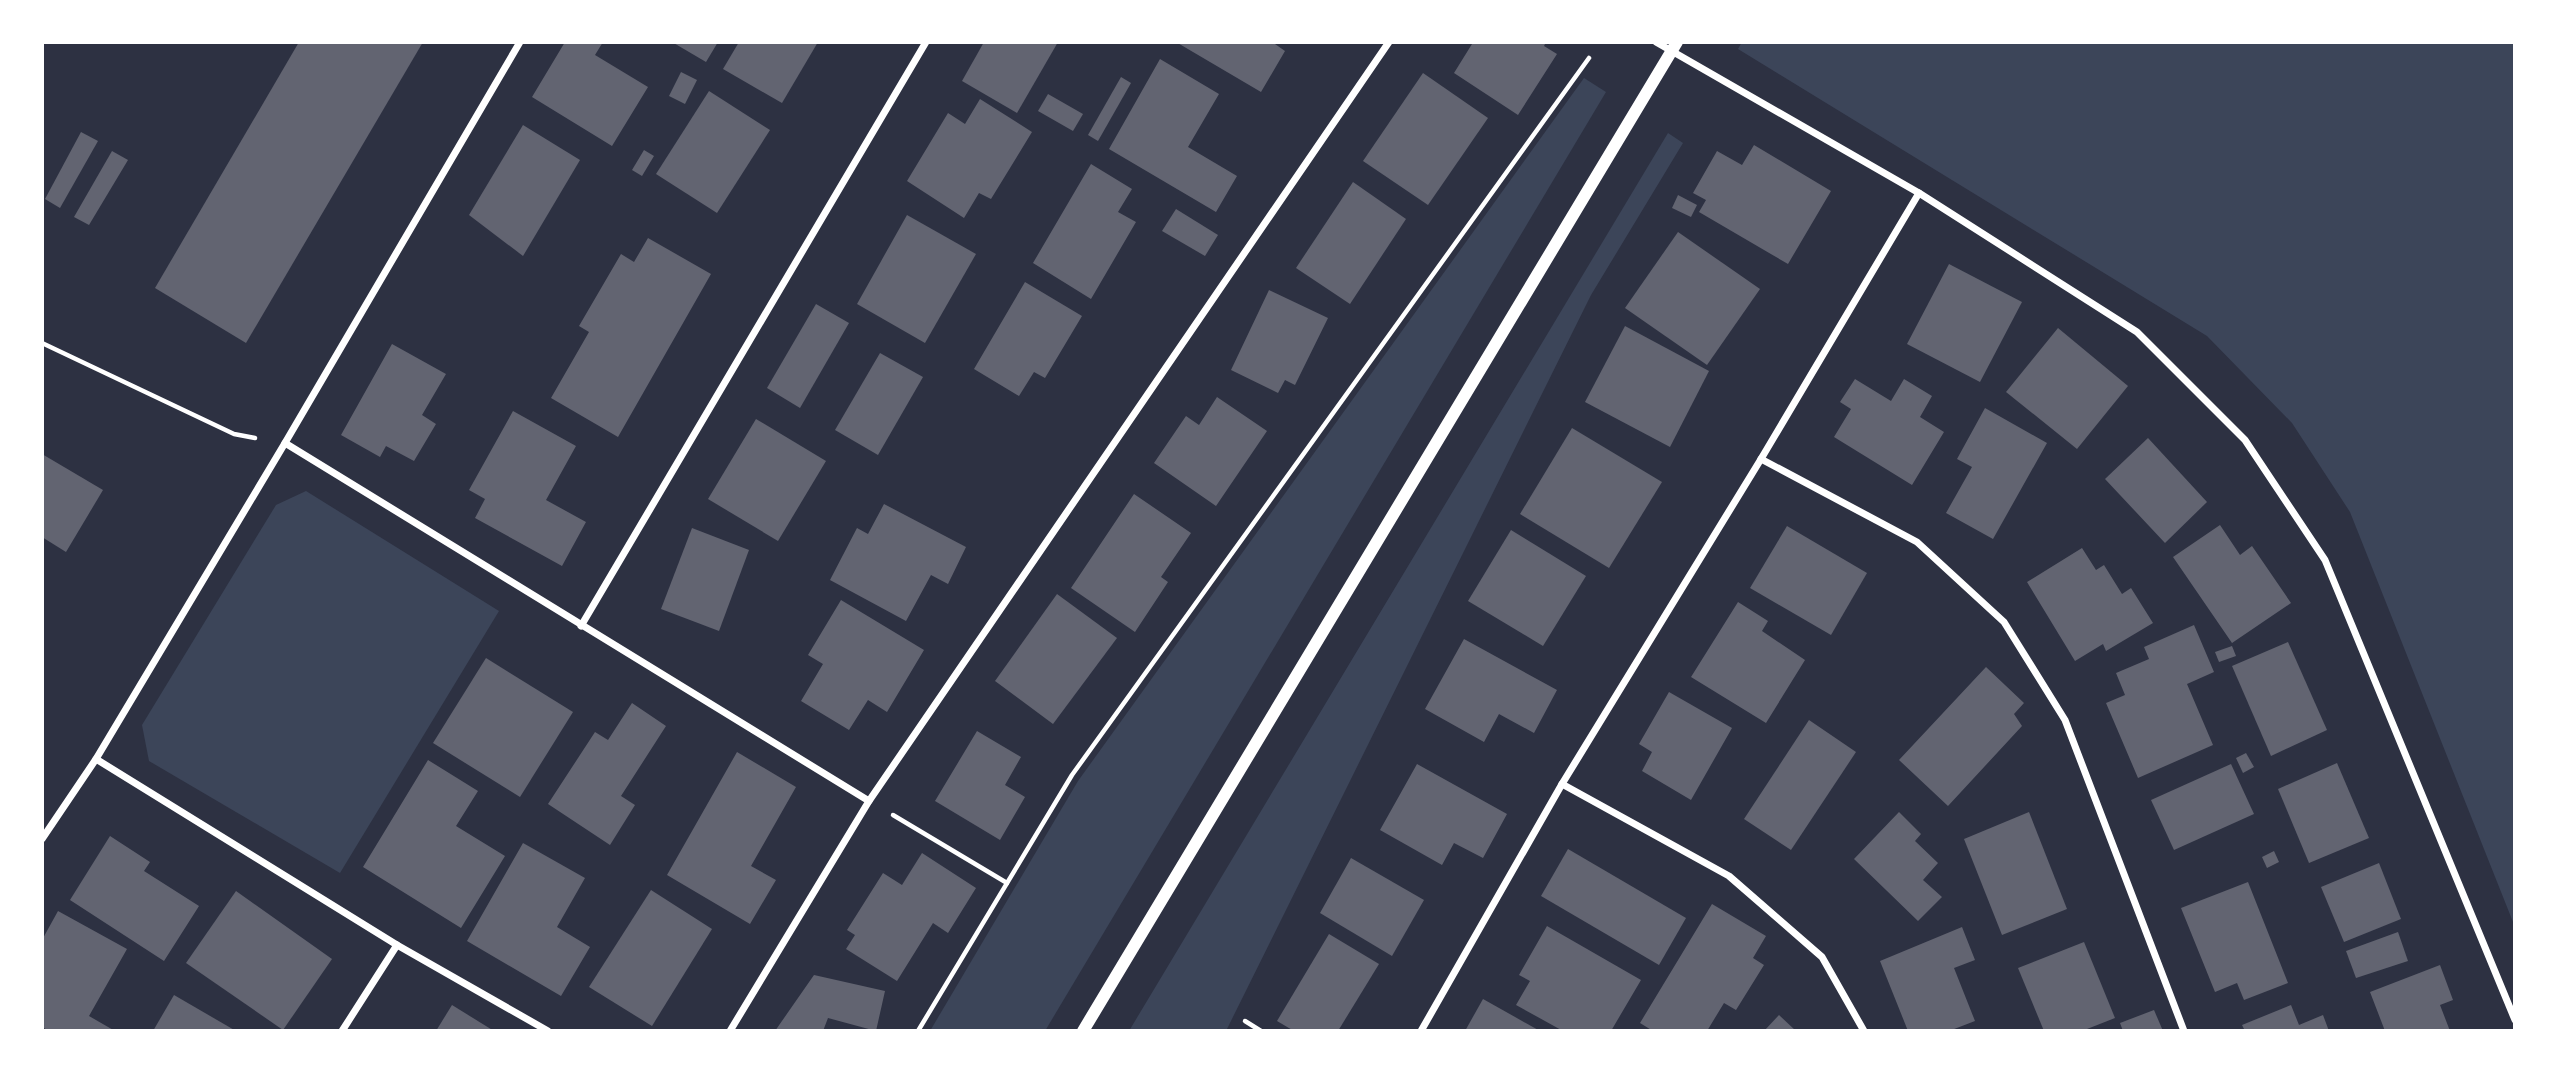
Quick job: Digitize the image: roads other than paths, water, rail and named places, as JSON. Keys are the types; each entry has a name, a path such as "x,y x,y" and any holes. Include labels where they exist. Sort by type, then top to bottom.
{"street":[{"path":"42,839 96,759 520,42"},
{"path":"581,626 926,42"},
{"path":"730,1031 869,801 1388,42"},
{"path":"1656,42 1674,47 1919,193 2137,332 2245,440 2325,560 2515,1020"},
{"path":"1083,1031 1674,47"},
{"path":"1421,1031 1562,784 1761,459 1919,193"},
{"path":"285,443 869,801"},
{"path":"1761,459 1917,542 2004,622 2066,720 2184,1031"},
{"path":"96,759 397,945 548,1031"},
{"path":"1562,784 1729,876 1822,957 1864,1031"},
{"path":"342,1031 397,945"}]}
